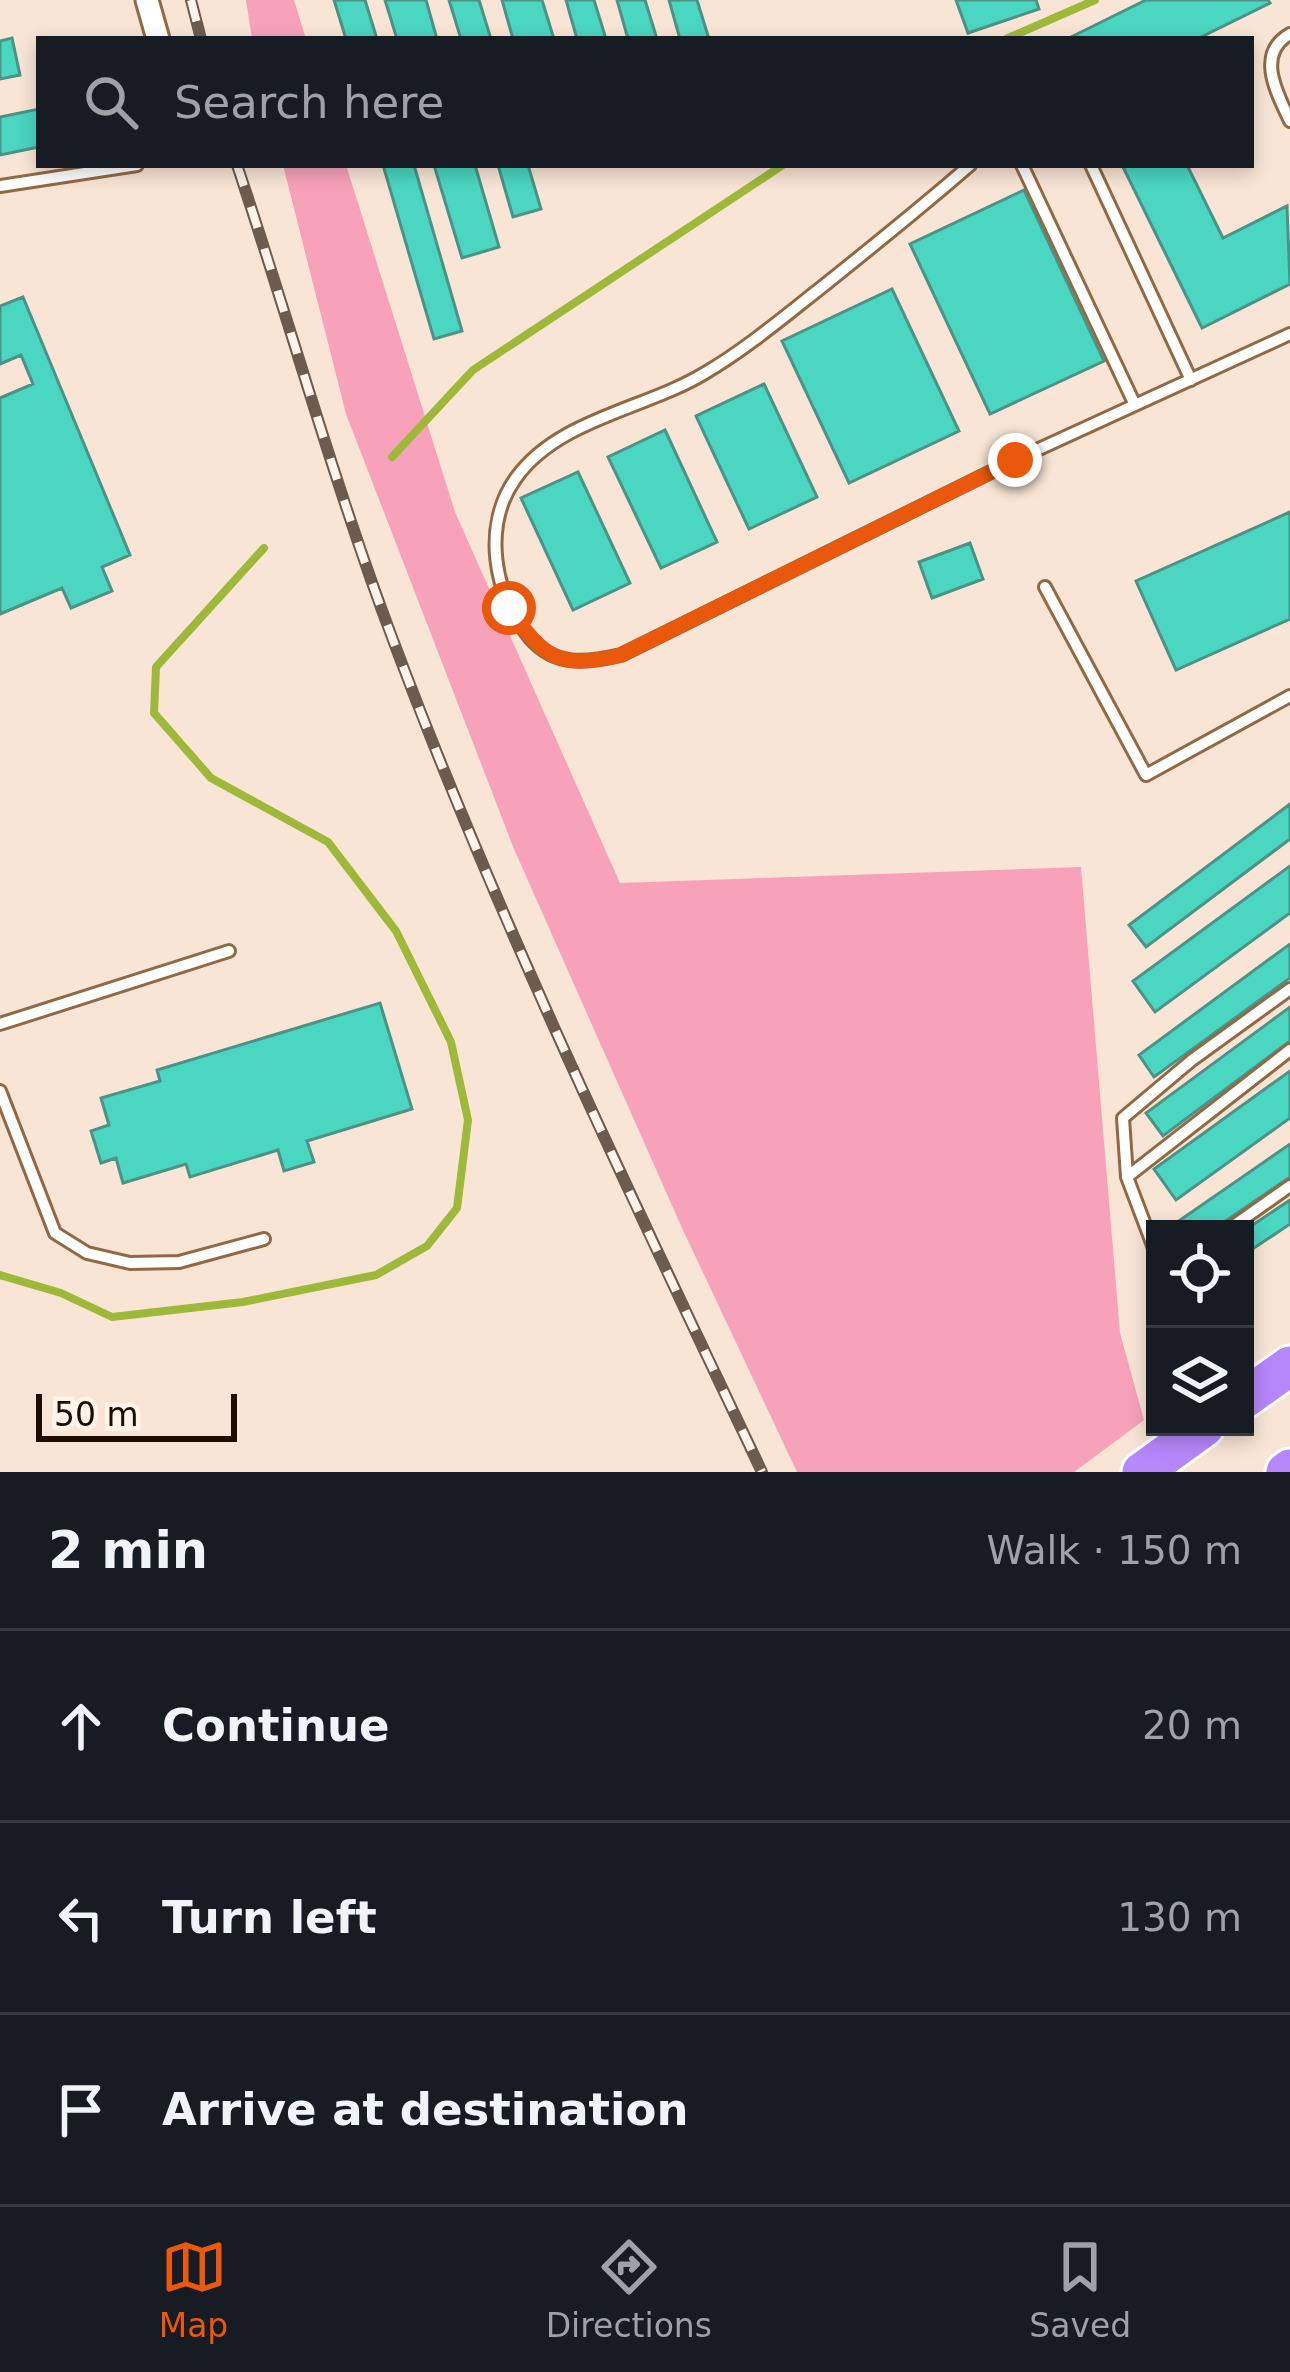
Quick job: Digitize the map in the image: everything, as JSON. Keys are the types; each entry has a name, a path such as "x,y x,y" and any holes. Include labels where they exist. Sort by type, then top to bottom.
{"highway":[{"path":"1254,1392 1290,1366"},
{"path":"1142,1472 1192,1436"}],"street":[{"path":"147,0 157,36"}],"lane":[{"path":"1290,34 1278,41 1270,58 1275,88 1290,121"},
{"path":"0,186 117,168"},
{"path":"966,168 784,317 703,375 536,453 513,481 495,520 496,559 509,608 551,658 592,662 621,655 1015,460 1288,339"},
{"path":"1023,168 1135,406"},
{"path":"1092,168 1191,380"},
{"path":"1045,587 1146,775 1290,696"},
{"path":"0,1024 229,951"},
{"path":"1146,1227 1127,1177 1123,1118 1192,1060 1290,989"},
{"path":"1127,1177 1290,1050"},
{"path":"0,1091 55,1233 87,1253 130,1263 179,1262 264,1239"},
{"path":"1241,1220 1290,1186"}],"shaded area":[{"path":"246,0 294,0 305,36 252,36"},
{"path":"284,168 347,168 455,512 620,883 1081,867 1120,1333 1144,1420 1074,1472 797,1472 682,1228 514,849 346,414"}],"building":[{"path":"334,0 365,0 376,36 345,36"},
{"path":"385,0 426,0 436,36 396,36"},
{"path":"449,0 479,0 490,36 460,36"},
{"path":"502,0 542,0 553,36 512,36"},
{"path":"566,0 594,0 605,36 576,36"},
{"path":"617,0 645,0 656,36 627,36"},
{"path":"669,0 697,0 708,36 679,36"},
{"path":"956,0 1036,0 1039,9 968,33"},
{"path":"1146,0 1270,3 1203,36 1073,36"},
{"path":"12,38 20,75 0,79 0,41"},
{"path":"36,110 36,148 0,155 0,117"},
{"path":"384,168 415,168 462,331 434,339"},
{"path":"435,168 476,168 499,247 462,258"},
{"path":"499,168 529,168 541,209 513,217"},
{"path":"1123,168 1188,168 1223,238 1287,206 1290,284 1202,328"},
{"path":"1024,190 1104,361 990,414 910,244"},
{"path":"892,289 959,431 849,483 782,341"},
{"path":"23,297 130,555 102,567 112,591 71,608 62,588 0,614 0,398 33,384 21,355 0,364 0,306"},
{"path":"764,384 817,497 749,529 696,416"},
{"path":"665,430 717,542 661,568 608,457"},
{"path":"578,472 630,583 573,610 521,498"},
{"path":"1290,512 1290,619 1176,670 1136,581"},
{"path":"970,543 983,579 932,598 919,562"},
{"path":"1290,804 1290,839 1146,947 1129,925"},
{"path":"1290,866 1290,913 1155,1012 1133,981"},
{"path":"1290,944 1290,978 1154,1077 1139,1055"},
{"path":"380,1003 412,1109 307,1141 314,1162 284,1171 278,1150 190,1177 186,1164 123,1183 116,1158 101,1163 91,1131 109,1125 101,1098 160,1081 157,1070"},
{"path":"1290,1007 1290,1041 1163,1136 1146,1113"},
{"path":"1290,1071 1290,1118 1176,1200 1154,1169"},
{"path":"1290,1144 1290,1177 1227,1220 1180,1220"},
{"path":"1290,1200 1290,1224 1254,1248 1254,1224"}],"waterway":[{"path":"1013,36 1095,0"},
{"path":"392,457 473,370 778,168"},
{"path":"0,1275 61,1293 112,1317 243,1302 376,1275 427,1246 457,1208 468,1120 451,1042 396,931 328,842 211,778 154,713 156,667 264,548"}],"railway":[{"path":"191,0 200,36"},
{"path":"238,168 351,522 434,746 569,1060 762,1472"}],"route":[{"path":"509,608 551,658 592,662 621,655 1015,460"}]}
